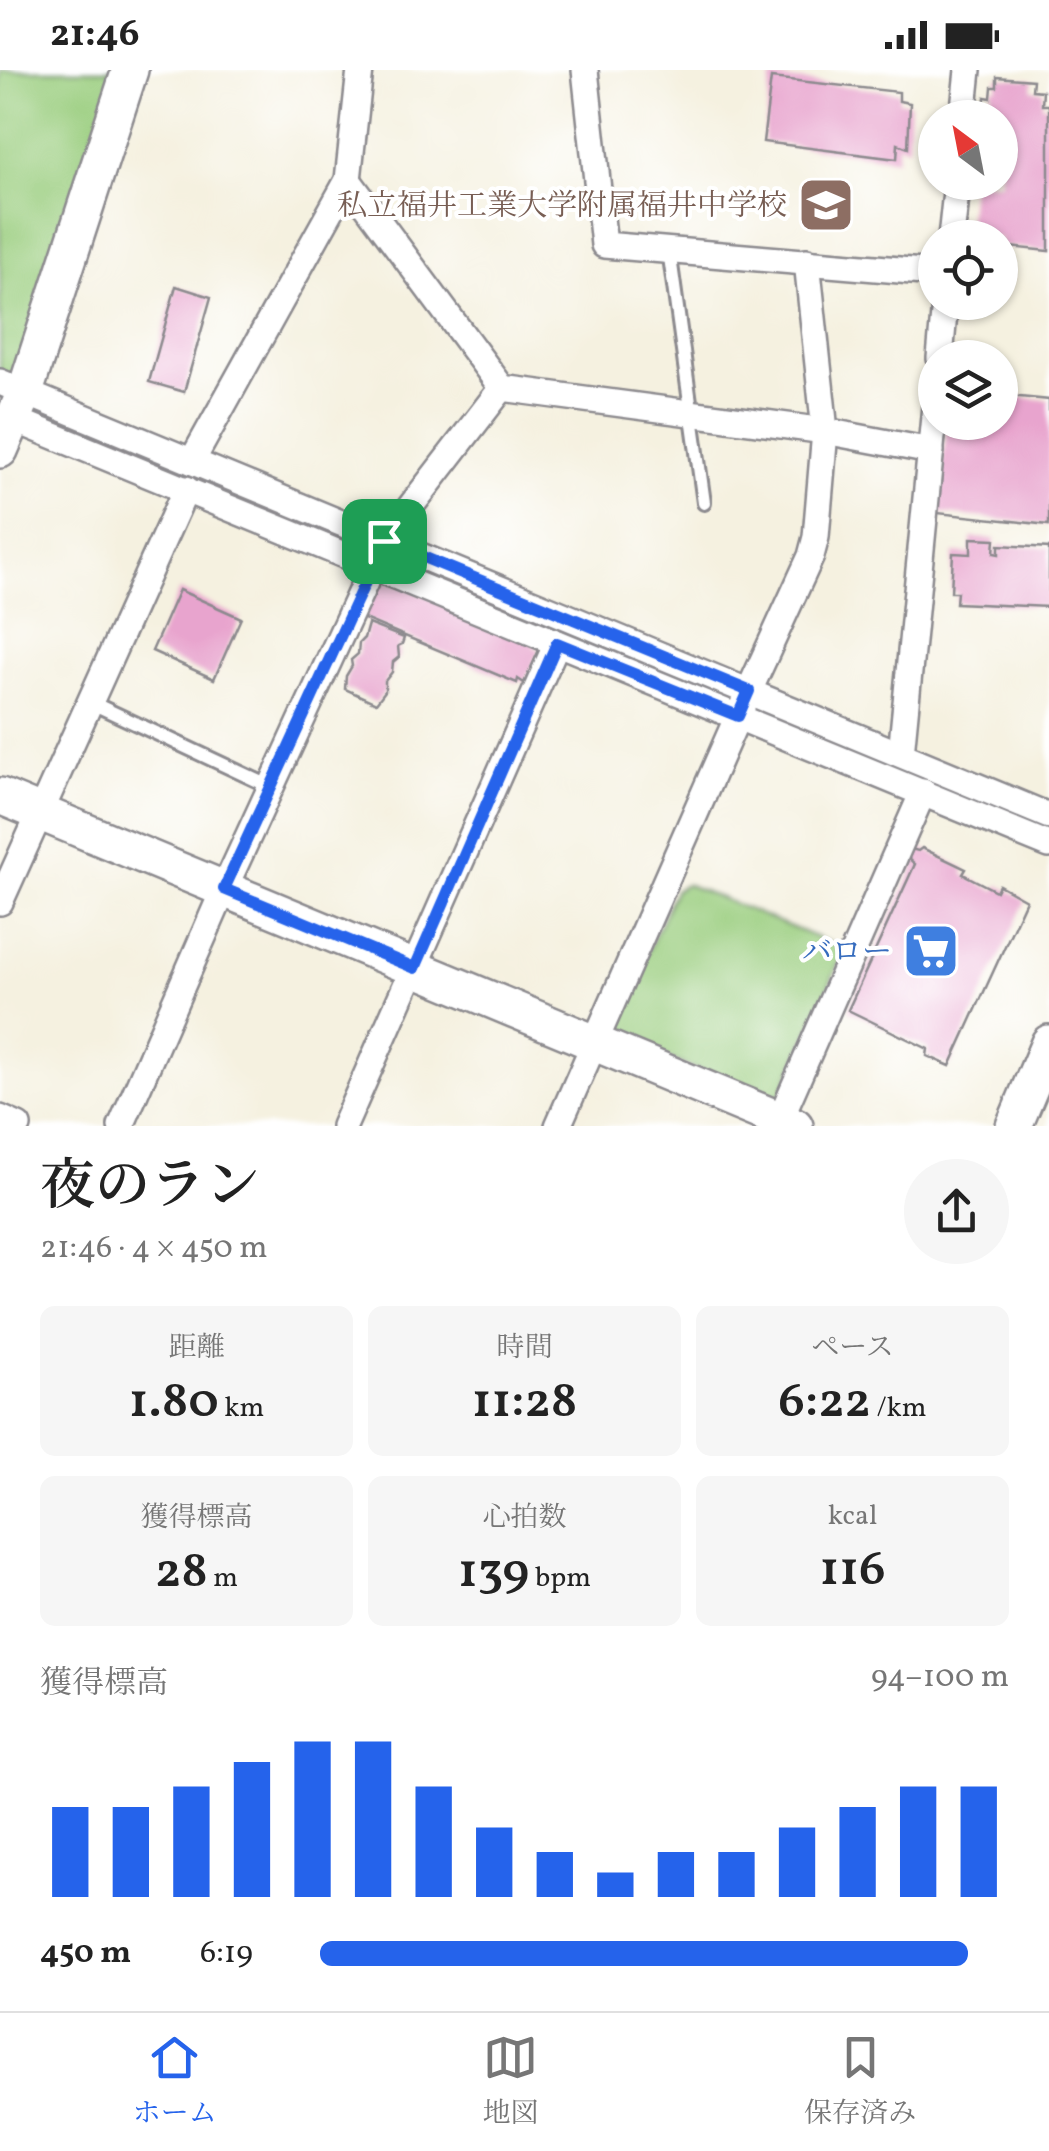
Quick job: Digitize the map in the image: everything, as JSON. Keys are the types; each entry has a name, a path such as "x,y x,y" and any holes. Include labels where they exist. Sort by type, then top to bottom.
{"street":[{"path":"10,411 130,70"},
{"path":"192,462 348,180 360,70"},
{"path":"585,70 604,245 918,271"},
{"path":"965,100 968,70"},
{"path":"348,180 502,388 825,431 931,451"},
{"path":"558,1126 811,556 825,431 807,261"},
{"path":"121,1126 224,889 384,541 502,388"},
{"path":"10,411 192,462 1049,816"},
{"path":"10,411 186,489 1049,844"},
{"path":"901,754 932,440"},
{"path":"0,902 186,489"},
{"path":"344,1126 557,643"},
{"path":"0,796 784,1124 923,792"},
{"path":"1014,1126 1049,1043"},
{"path":"0,1118 18,1126"}],"lane":[{"path":"669,250 704,503"},
{"path":"90,702 271,787"}],"green space":[{"path":"0,70 127,70 15,388 0,382"},
{"path":"686,884 835,945 842,956 781,1095 770,1100 617,1037 614,1028 675,890"}],"building":[{"path":"997,77 1033,80 1032,90 1043,91 1042,105 1049,105 1049,251 1018,248 1018,220 968,220 969,200 1018,200 1018,100 985,100 991,98 992,87 997,87"},
{"path":"771,78 899,92 899,101 910,103 908,148 898,144 897,159 763,142"},
{"path":"176,286 211,297 184,392 149,382"},
{"path":"1018,397 1049,400 1049,525 937,513 945,440 1018,440"},
{"path":"971,538 995,539 994,553 999,554 999,545 1049,548 1049,607 956,603 957,592 951,592 953,553 971,554"},
{"path":"384,578 534,642 533,646 540,649 524,683 364,619 375,583"},
{"path":"179,590 241,618 214,679 152,651"},
{"path":"368,624 404,638 398,646 399,657 385,681 385,691 376,703 345,689 351,660 358,654"},
{"path":"922,848 966,869 963,874 996,891 999,885 1026,900 950,1066 927,1056 928,1049 848,1010 915,864 908,858 911,849"}],"place":[{"name":"私立福井工業大学附属福井中学校","path":"826,205"},
{"name":"バロー","path":"931,951"}],"route":[{"path":"384,541 749,691 738,716 557,643 415,968 224,889 384,541"}]}
